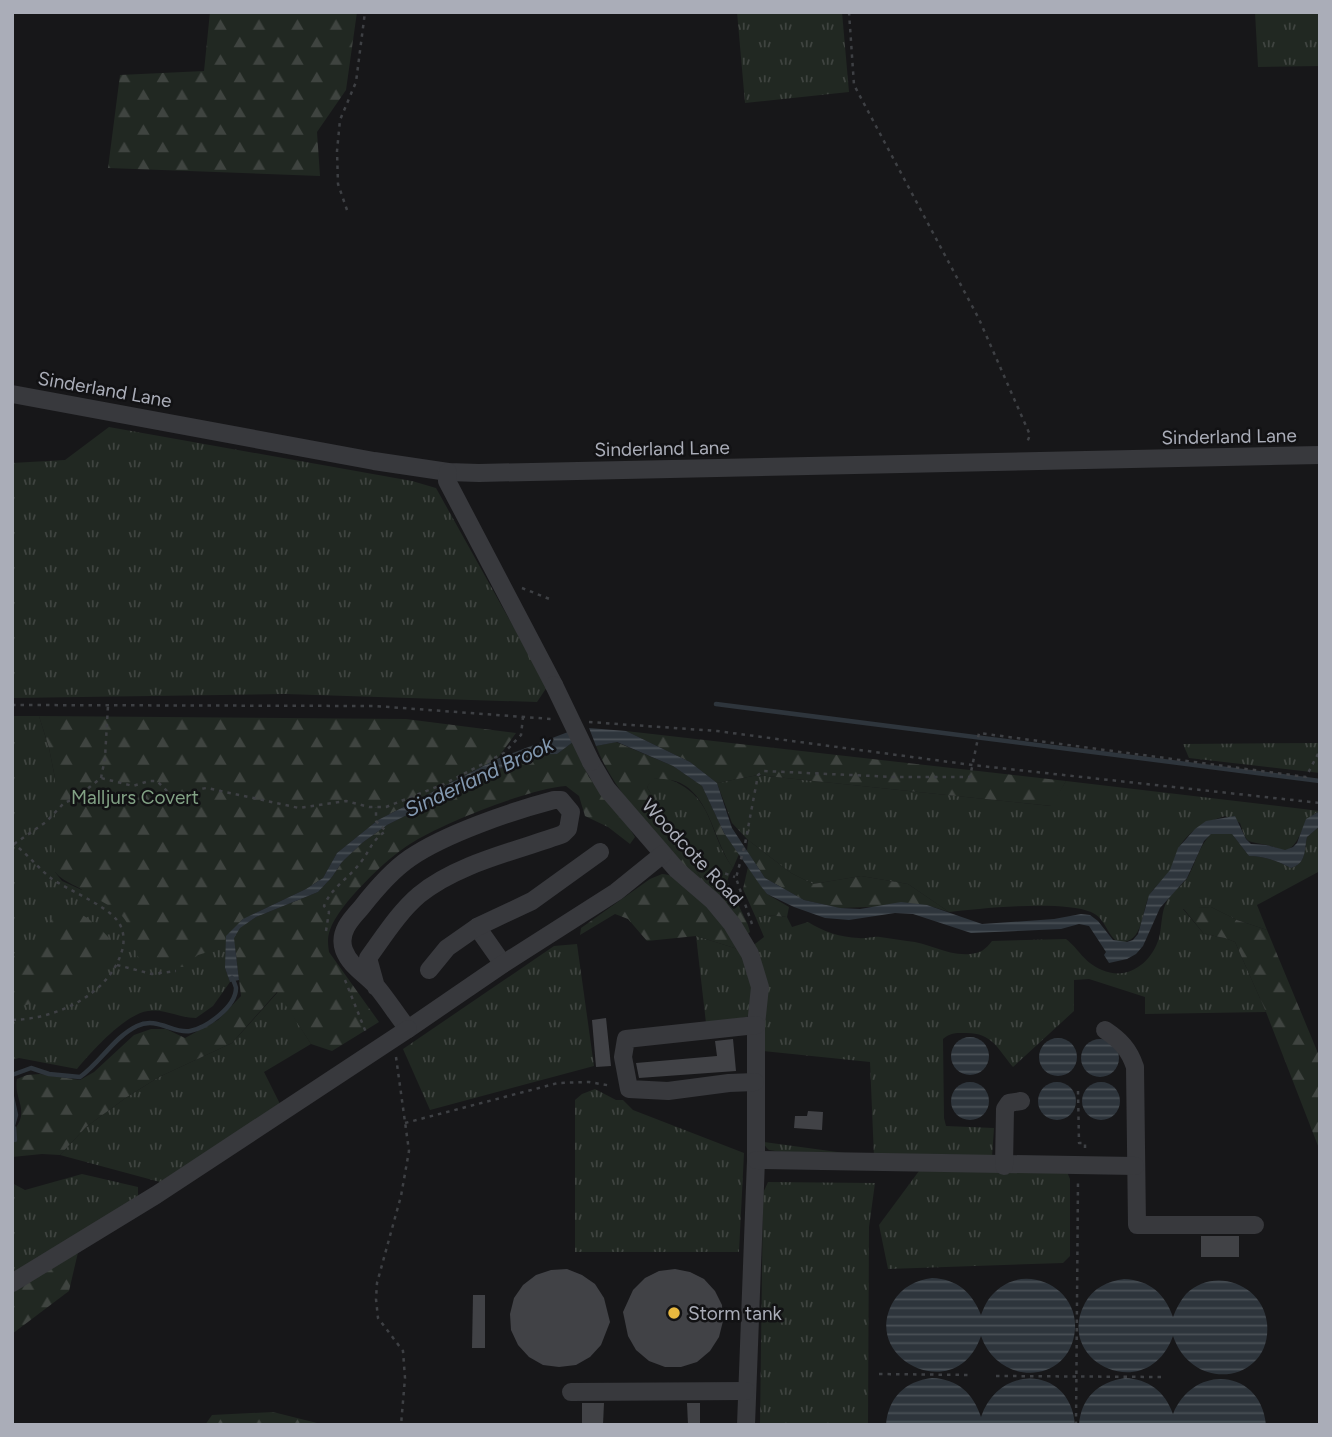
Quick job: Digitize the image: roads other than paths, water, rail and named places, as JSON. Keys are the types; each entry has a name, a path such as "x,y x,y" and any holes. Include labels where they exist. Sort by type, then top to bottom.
{"street":[{"name":"Sinderland Lane","path":"12,394 374,461 448,472 1320,454"},
{"name":"Woodcote Road","path":"448,472 447,481 607,789 677,870 713,901 732,924 750,954 760,987 756,1025 756,1160 746,1425"},
{"path":"376,986 368,958 404,909 444,879 526,845 563,834 571,819 571,812 566,805 561,800 536,805 426,849 408,860 379,886 344,929 345,951 352,964 376,986 408,1029"},
{"path":"429,970 447,948 477,927 532,901 600,852"},
{"path":"12,1283 156,1195 616,892 663,854"},
{"path":"477,927 503,964"},
{"path":"755,1082 668,1091 629,1089 622,1057 626,1039 756,1025"},
{"path":"1105,1030 1119,1039 1130,1052 1135,1066 1137,1225 1255,1225"},
{"path":"1004,1166 1005,1109 1009,1103 1021,1101"},
{"path":"756,1160 1135,1166"},
{"path":"570,1392 746,1391"}],"water":[{"path":"589,728 626,731 690,762 717,783 732,828 765,878 804,900 840,908 860,909 901,902 927,905 982,924 1090,915 1113,940 1127,942 1138,934 1149,895 1170,870 1178,848 1206,821 1235,816 1251,844 1285,850 1297,843 1306,819 1320,811 1320,826 1307,837 1300,863 1291,868 1271,859 1249,856 1232,834 1211,834 1204,841 1187,878 1160,908 1143,946 1127,959 1109,963 1104,955 1106,952 1089,926 1079,924 1061,929 971,933 913,914 895,913 849,920 825,918 794,907 767,894 760,885 724,833 702,786 673,766 617,742 596,746"},
{"path":"568,732 573,742 557,754 532,755 509,764 387,825 342,862 318,892 256,917 240,928 234,938 239,980 230,982 225,968 226,936 243,919 323,878 337,853 378,820 497,759"},
{"path":"970,1037 984,1042 989,1056 984,1070 970,1075 956,1070 951,1056 956,1042"},
{"path":"1058,1038 1072,1043 1077,1057 1072,1071 1058,1076 1044,1071 1039,1057 1044,1043"},
{"path":"1100,1039 1113,1045 1119,1058 1113,1071 1100,1077 1087,1071 1081,1058 1087,1045"},
{"path":"970,1082 984,1087 989,1101 984,1115 970,1120 956,1115 951,1101 956,1087"},
{"path":"1057,1082 1071,1087 1076,1101 1071,1115 1057,1120 1043,1115 1038,1101 1043,1087"},
{"path":"1101,1082 1115,1087 1120,1101 1115,1115 1101,1120 1087,1115 1082,1101 1087,1087"},
{"path":"932,1278 949,1281 962,1288 981,1315 990,1297 1007,1283 1034,1279 1047,1284 1059,1291 1068,1301 1074,1314 1075,1329 1071,1347 1061,1361 1048,1369 1033,1373 1003,1365 990,1353 981,1336 969,1357 952,1369 934,1372 916,1367 900,1357 889,1342 886,1323 893,1302 905,1288 920,1280"},
{"path":"1124,1279 1149,1285 1161,1295 1173,1317 1186,1294 1197,1286 1210,1281 1236,1283 1257,1298 1264,1309 1267,1323 1266,1343 1258,1358 1245,1368 1230,1374 1214,1374 1197,1367 1183,1355 1173,1336 1160,1357 1144,1369 1125,1372 1107,1368 1092,1358 1082,1343 1079,1324 1085,1303 1092,1293 1112,1281"},
{"path":"932,1378 957,1384 969,1394 981,1417 990,1399 1003,1387 1018,1380 1049,1382 1071,1406 1075,1425 886,1425 890,1407 900,1392 914,1383"},
{"path":"1125,1378 1141,1381 1155,1388 1173,1414 1183,1398 1196,1386 1210,1380 1226,1379 1240,1383 1252,1392 1261,1406 1266,1425 1079,1425 1087,1399 1107,1383"}],"waterway":[{"path":"716,704 1320,781"},
{"name":"Sinderland Brook","path":"12,1075 31,1068 49,1074 80,1077 121,1037 144,1023 184,1031 197,1029 219,1016 231,1002 236,988 232,978"},
{"name":"Sinderland Brook","path":"12,1097 16,1115 12,1129"},
{"path":"14,1128 15,1140"}],"place":[{"name":"Storm tank","path":"674,1313"}],"park label":[{"name":"Malljurs Covert","path":"135,797"}]}
